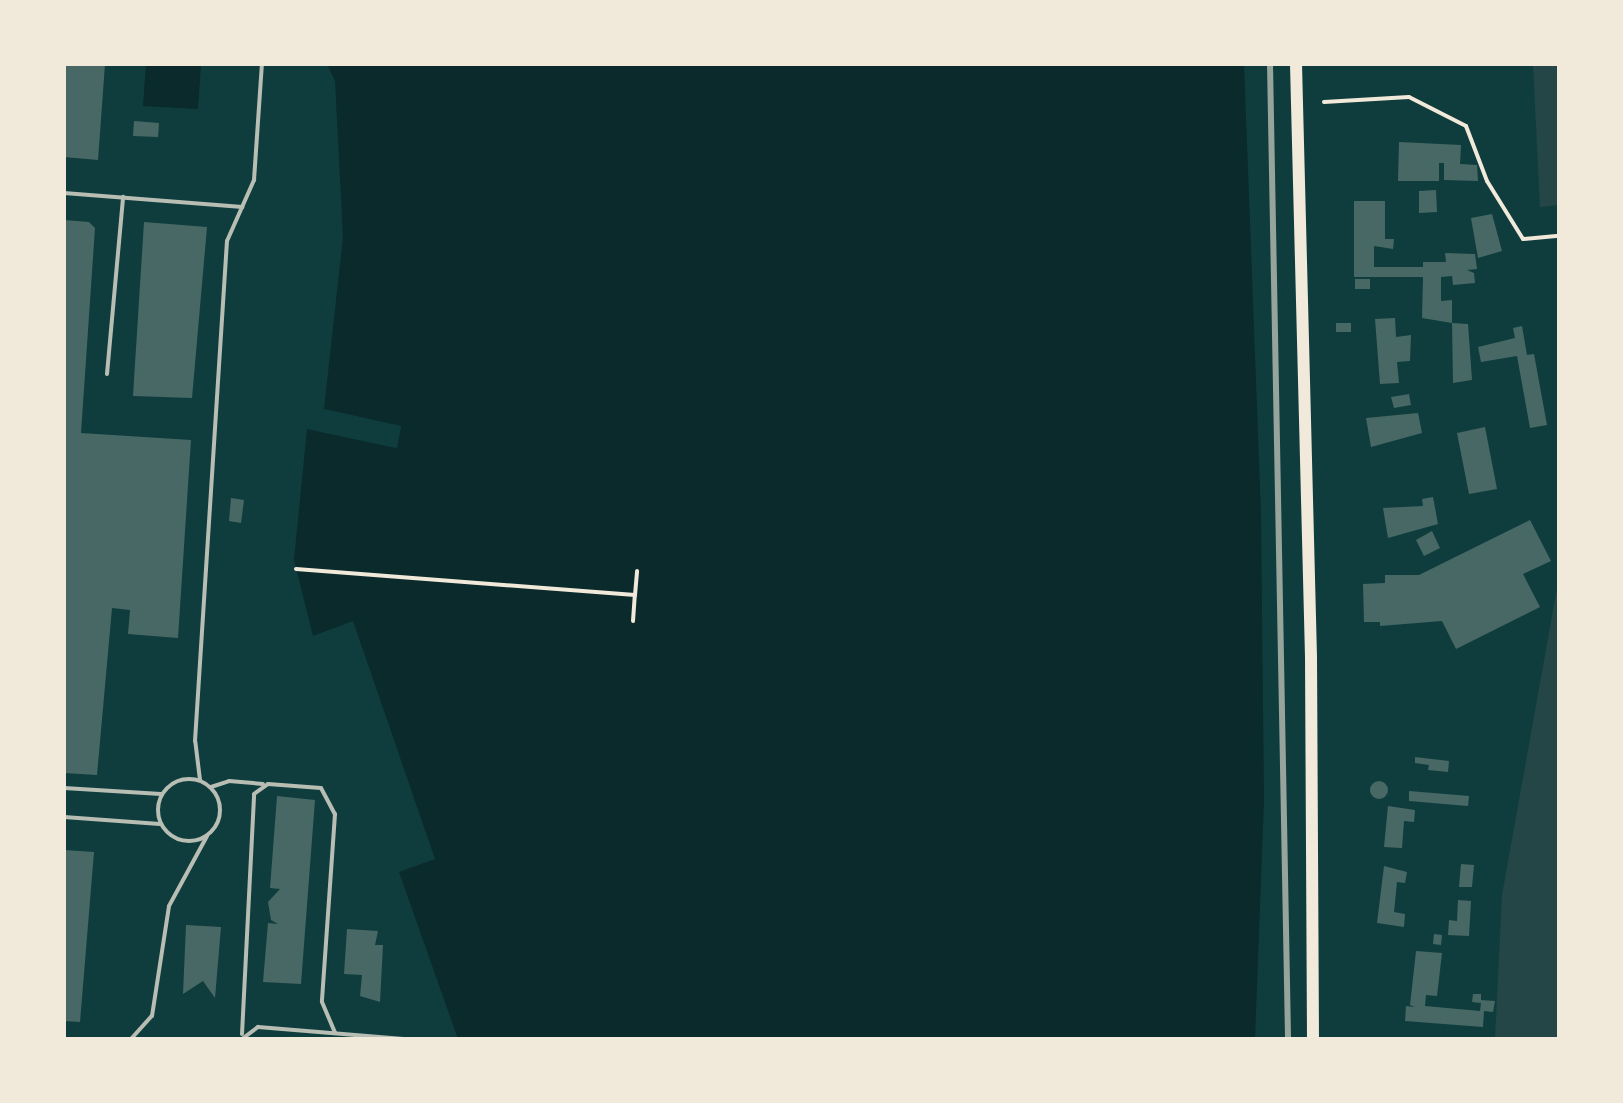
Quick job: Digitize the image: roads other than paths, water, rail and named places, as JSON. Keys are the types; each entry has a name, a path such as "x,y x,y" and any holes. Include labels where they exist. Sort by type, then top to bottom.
{"main road":[{"path":"1296,64 1311,657 1313,1039"}],"lane":[{"path":"200,780 195,741 216,372 227,241 254,180 262,64"},
{"path":"64,193 242,207"},
{"path":"107,374 123,197"},
{"path":"64,788 162,794 179,780 200,780 211,787 221,814 169,906 152,1016 131,1039"},
{"path":"211,787 229,781 321,788 335,814 322,1002 335,1032"},
{"path":"242,1037 254,794 268,784"},
{"path":"160,824 162,794"},
{"path":"64,817 160,824 184,842 207,836"},
{"path":"242,1037 258,1027 404,1039"}],"railway":[{"path":"1270,64 1288,1039"}]}
